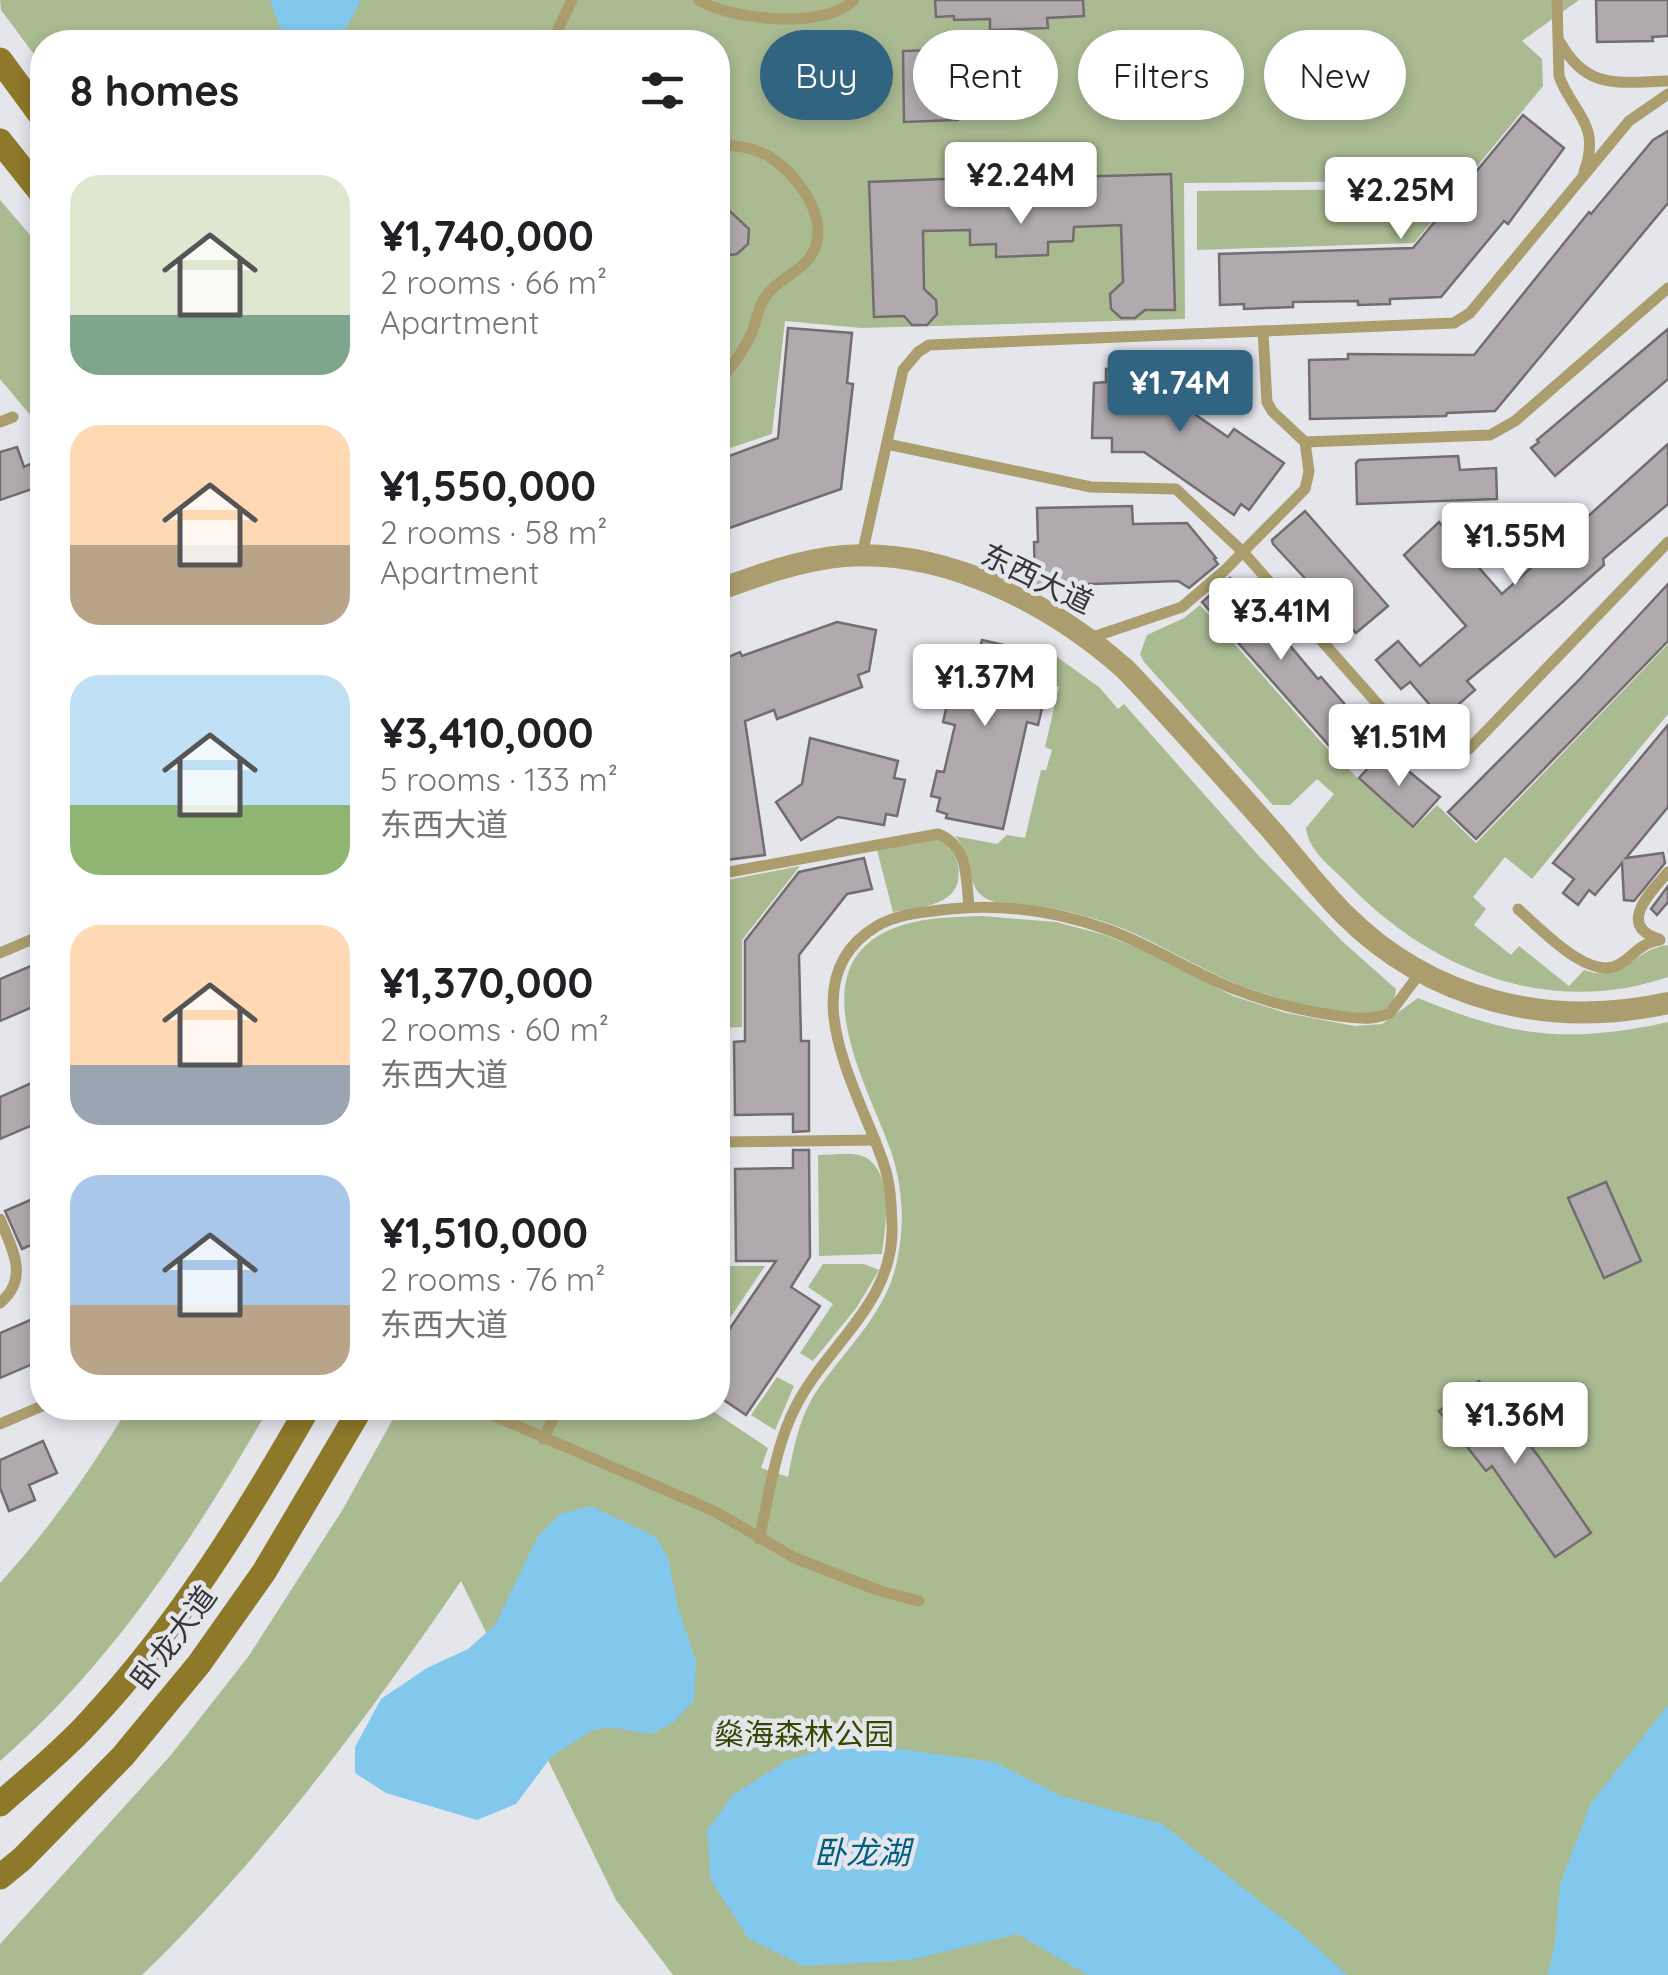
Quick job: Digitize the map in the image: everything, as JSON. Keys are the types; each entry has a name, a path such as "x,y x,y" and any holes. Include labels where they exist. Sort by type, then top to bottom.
{"main road":[{"path":"0,60 30,100"},
{"path":"0,141 30,179"},
{"name":"卧龙大道","path":"0,1804 89,1722 163,1634 228,1540 301,1420"},
{"name":"卧龙大道","path":"0,1877 123,1756 199,1664 264,1572 354,1420"}],"street":[{"name":"东西大道","path":"730,586 800,563 862,555 946,568 1006,591 1090,638 1125,668 1345,915 1420,973 1471,996 1528,1010 1579,1014 1668,1003"}],"lane":[{"path":"558,30 572,0"},
{"path":"698,0 725,14 817,18 851,5 854,0"},
{"path":"1557,0 1559,76 1587,128 1587,164 1582,178"},
{"path":"1558,38 1575,65 1590,77 1608,82 1668,81"},
{"path":"862,555 903,370 929,345 1446,326 1462,320 1635,114 1668,94"},
{"path":"730,145 770,157 796,182 814,210 818,233 810,258 764,298 742,351 730,366"},
{"path":"1305,442 1490,435 1516,420 1668,288"},
{"path":"1090,638 1182,607 1305,490 1309,472 1305,442 1266,402 1263,332"},
{"path":"887,444 1091,487 1176,489 1243,552 1415,746 1426,755 1448,759 1469,749 1668,542"},
{"path":"730,872 938,834 949,838 964,860 969,907"},
{"path":"1664,939 1646,934 1638,914 1641,904 1668,872"},
{"path":"759,1539 796,1404 870,1303 886,1270 892,1236 889,1182 848,1073 835,1021 834,988 840,963 868,932 888,920 913,913 969,907 1024,910 1080,920 1139,942 1228,987 1324,1014 1374,1019 1396,1008 1420,973"},
{"path":"1518,909 1592,968 1622,964 1639,946 1664,939"},
{"path":"0,953 30,940"},
{"path":"730,1142 874,1140"},
{"path":"0,1219 18,1266 18,1278 0,1303"},
{"path":"0,1424 30,1411"},
{"path":"502,1420 714,1511 759,1539 836,1575 919,1601"},
{"path":"543,1439 552,1420"}],"green space":[{"path":"0,0 1579,0 1522,41 1542,59 1543,86 1414,243 1197,250 1197,191 1399,189 1405,181 1184,183 1185,319 861,328 785,321 772,434 730,448 730,30 30,30 30,49 1,10"},
{"path":"0,200 30,235 30,415 0,379"},
{"path":"1200,605 1331,753 1413,829 1437,805 1476,843 1668,644 1668,714 1532,879 1505,857 1473,897 1486,909 1474,925 1511,955 1519,946 1569,986 1584,970 1609,973 1668,945 1668,977 1623,988 1579,992 1536,988 1494,978 1454,962 1380,914 1311,844 1306,828 1334,794 1317,779 1290,805 1273,805 1144,662 1140,654 1147,635 1184,618"},
{"path":"1054,655 1099,687 1118,709 1124,704 1258,855 1342,941 1396,989 1390,1006 1380,1012 1349,1013 1284,999 1232,982 1108,923 1056,909 1003,904 981,895 955,836 997,844 1007,835 1025,838 1041,770 1046,770 1052,750 1045,747 1059,687 1048,677"},
{"path":"936,839 949,848 957,862 956,887 940,901 893,912 877,850"},
{"path":"800,866 742,940 742,1027 730,1028 730,880"},
{"name":"燊海森林公园","path":"982,916 1056,922 1105,935 1150,953 1233,996 1286,1013 1355,1026 1382,1024 1418,998 1483,1021 1541,1033 1600,1033 1668,1022 1668,1975 673,1975 616,1900 461,1581 311,1786 230,1883 142,1975 0,1975 0,1944 171,1755 248,1657 343,1509 392,1420 726,1420 768,1448 761,1468 788,1477 805,1412 876,1312 893,1276 900,1243 901,1203 895,1164 846,1024 845,992 852,964 872,940 906,924"},
{"path":"855,1154 874,1165 886,1201 882,1254 819,1256 818,1155"},
{"path":"823,1264 864,1264 879,1270 857,1307 813,1361 800,1353 833,1304 808,1287"},
{"path":"730,1266 765,1266 730,1318"},
{"path":"777,1377 794,1386 775,1430 751,1415"},
{"path":"120,1420 262,1420 149,1596 79,1682 0,1761 0,1583"}],"water":[{"path":"270,0 361,0 345,30 281,30"},
{"path":"591,1506 656,1537 669,1560 677,1605 696,1661 694,1700 674,1722 652,1734 609,1727 591,1731 551,1757 516,1804 477,1820 386,1793 355,1773 355,1747 381,1699 427,1668 468,1649 495,1625 538,1536 560,1514"},
{"path":"1668,1705 1668,1975 1548,1975 1560,1884 1591,1803"},
{"name":"卧龙湖","path":"846,1742 995,1762 1061,1796 1162,1824 1302,1934 1347,1975 1088,1975 1017,1934 911,1960 803,1966 748,1938 711,1880 707,1830 734,1794 786,1761"}],"building":[{"path":"935,0 1083,0 1084,16 1047,18 1048,28 990,30 990,19 936,17"},
{"path":"1596,0 1668,0 1668,36 1652,37 1653,41 1597,42"},
{"path":"903,51 913,51 913,120 958,120 904,122"},
{"path":"1523,115 1564,148 1508,224 1504,221 1441,297 1390,299 1390,304 1293,302 1293,307 1244,309 1244,304 1220,305 1219,254 1413,248"},
{"path":"1668,131 1668,203 1495,411 1310,419 1309,360 1348,359 1348,354 1474,355 1589,212 1653,140"},
{"path":"1046,151 1047,163 1071,163 1072,177 1171,174 1175,310 1145,310 1135,318 1121,318 1111,309 1110,294 1123,282 1121,225 1074,227 1073,241 1048,242 1048,255 996,257 996,244 970,245 970,230 923,231 924,289 936,300 937,314 927,325 912,325 904,316 874,317 869,182 968,178 968,167 994,166 993,152"},
{"path":"730,211 749,229 748,244 730,255"},
{"path":"788,328 852,333 847,383 853,384 841,489 730,528 730,456 778,438"},
{"path":"1668,329 1668,379 1555,476 1531,448 1537,440"},
{"path":"1192,367 1193,413 1228,437 1234,429 1284,463 1249,510 1241,504 1234,515 1144,452 1112,452 1112,438 1092,438 1094,383 1106,382 1106,369"},
{"path":"1668,444 1668,504 1603,559 1604,565 1559,605 1467,681 1475,690 1442,719 1410,682 1401,689 1376,660 1398,641 1420,666 1466,626 1404,555 1439,522 1502,594"},
{"path":"17,447 24,467 30,464 30,490 0,500 0,452"},
{"path":"1458,456 1460,470 1496,468 1497,499 1357,504 1359,460"},
{"path":"1132,506 1133,524 1187,523 1218,564 1189,588 1178,581 1035,586 1037,508"},
{"path":"1305,511 1388,606 1356,633 1273,544 1272,540"},
{"path":"1230,578 1355,716 1352,718 1359,725 1332,749 1202,602"},
{"path":"1668,584 1668,641 1476,839 1448,812"},
{"path":"837,622 876,630 869,671 858,675 862,687 777,719 774,710 745,721 765,855 730,859 730,656 740,652 742,656"},
{"path":"982,640 1021,649 1019,659 1039,664 1036,677 1048,683 1038,725 1027,722 1003,829 946,818 947,814 937,811 940,798 931,796 937,771 944,772 955,725 943,722 947,705 930,702 939,660 956,663 960,647 979,651"},
{"path":"1668,725 1668,807 1626,858 1663,853 1665,863 1634,901 1624,900 1622,863 1595,895 1589,890 1578,905 1563,893 1574,879 1553,863"},
{"path":"810,738 898,761 894,778 905,780 897,816 886,814 884,825 838,817 801,840 776,802 802,784"},
{"path":"1384,751 1440,797 1413,827 1359,778"},
{"path":"864,858 872,889 847,894 799,955 801,1041 809,1041 809,1131 793,1132 793,1114 735,1115 734,1042 745,1041 745,941 799,872"},
{"path":"1668,886 1668,902 1657,915 1651,909"},
{"path":"30,966 30,1008 0,1021 0,979"},
{"path":"30,1084 30,1126 0,1139 0,1097"},
{"path":"793,1150 809,1150 810,1257 791,1287 820,1306 746,1415 730,1404 730,1328 776,1261 736,1261 735,1169 793,1168"},
{"path":"1606,1182 1641,1261 1604,1278 1568,1198"},
{"path":"30,1200 30,1245 22,1249 5,1211"},
{"path":"30,1320 30,1365 0,1378 0,1333"},
{"path":"1479,1381 1539,1457 1591,1533 1555,1557 1492,1466 1486,1471 1439,1411"},
{"path":"43,1441 57,1473 29,1485 35,1500 9,1511 0,1488 0,1460"}]}
